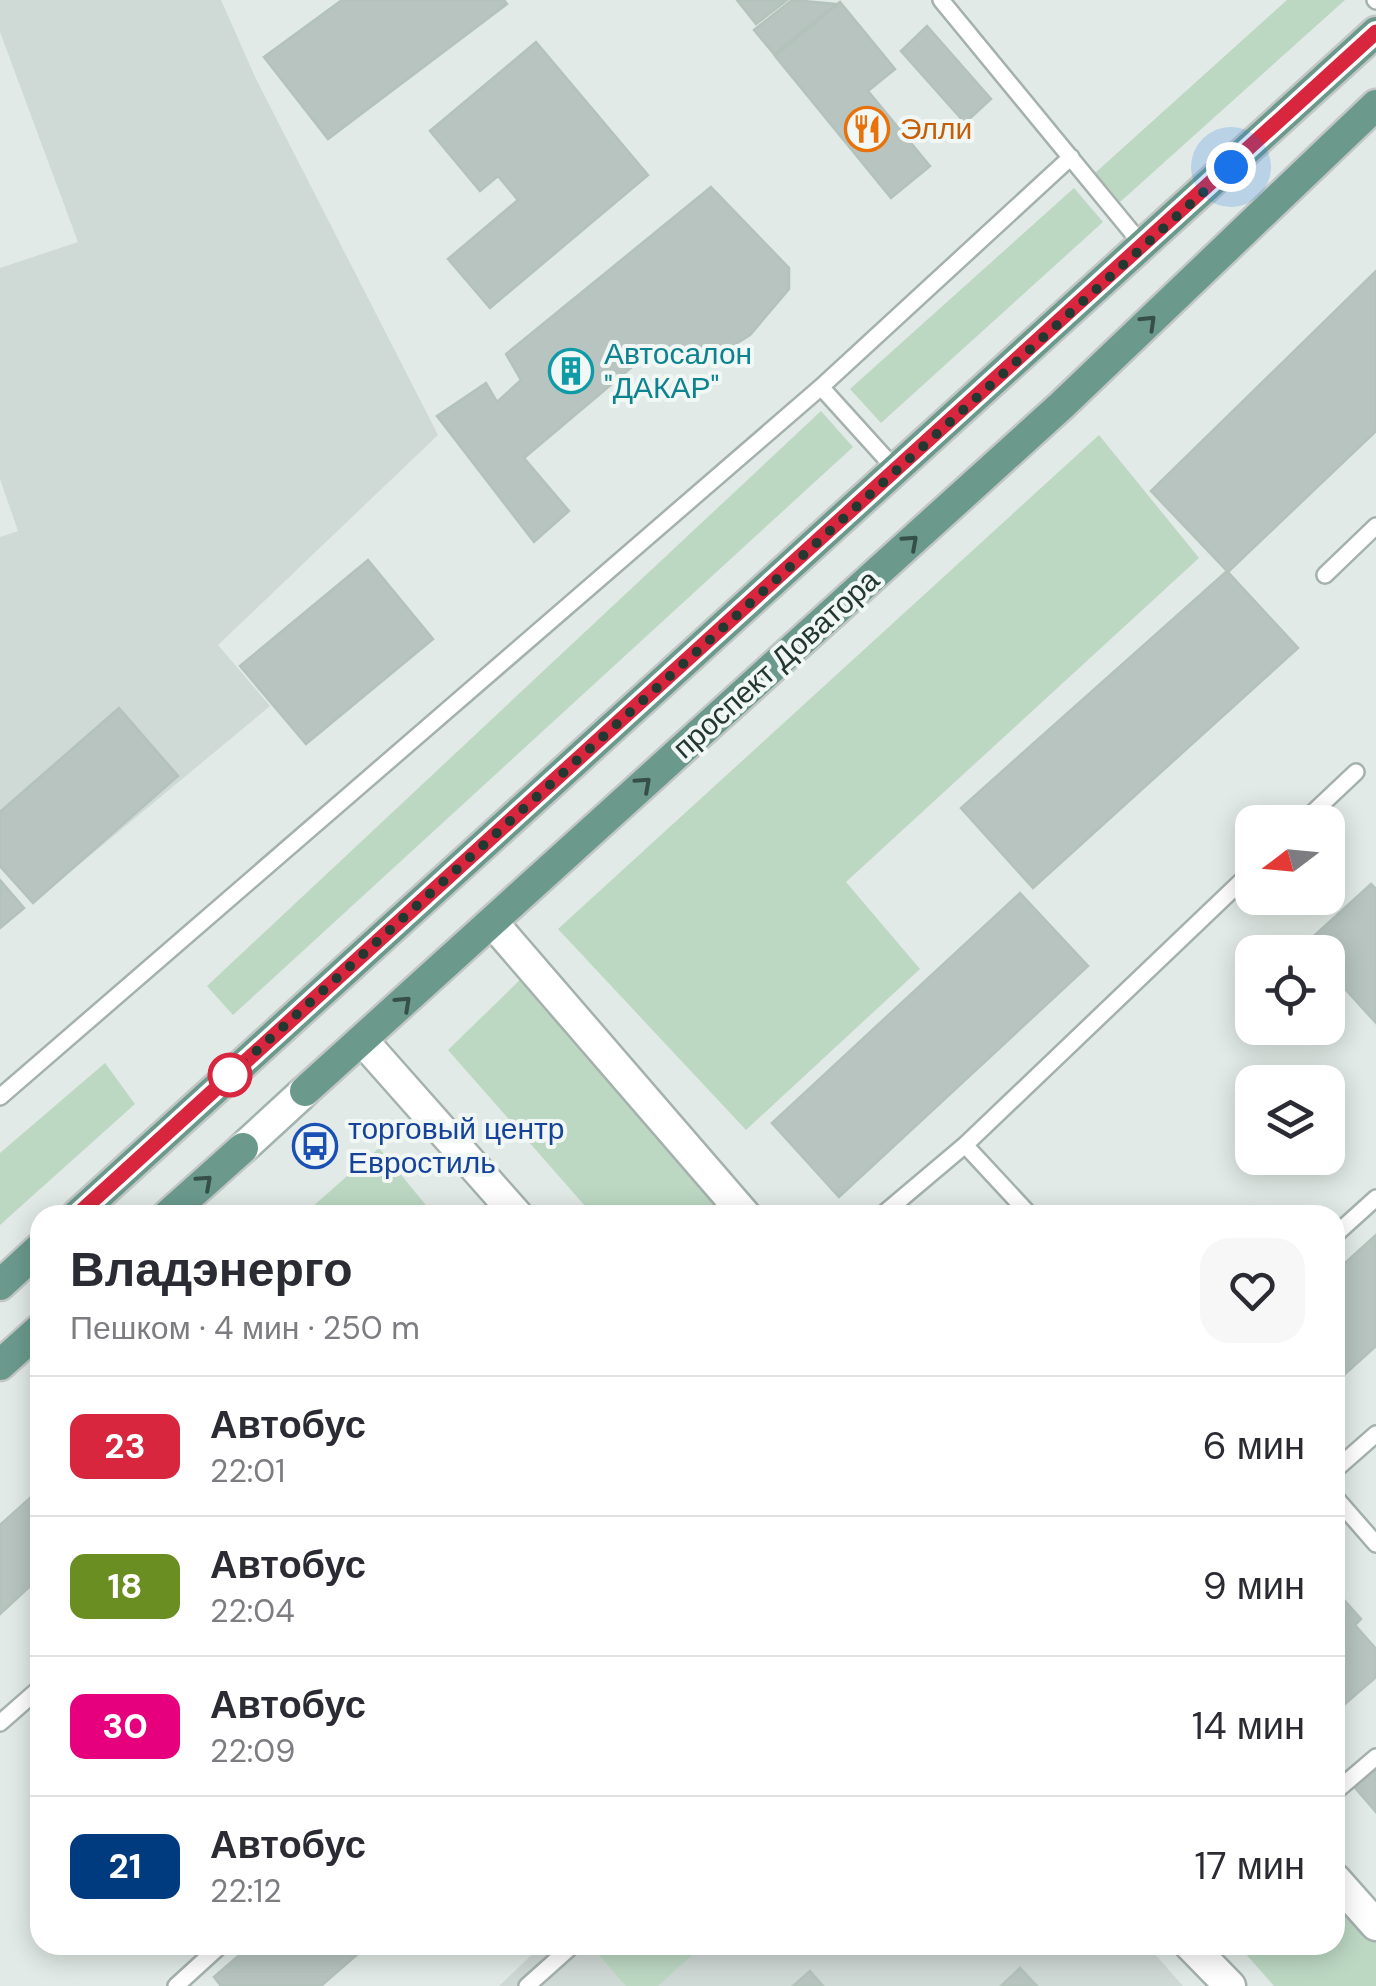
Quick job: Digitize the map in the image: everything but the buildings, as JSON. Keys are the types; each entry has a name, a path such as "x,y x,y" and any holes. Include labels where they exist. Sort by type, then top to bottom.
{"main road":[{"name":"проспект Доватора","path":"88,1205 1144,248 1376,32"},
{"name":"проспект Доватора","path":"305,1092 1062,405 1376,105"},
{"name":"проспект Доватора","path":"179,1205 242,1148"},
{"path":"0,1285 30,1257"},
{"path":"0,1365 30,1338"}],"street":[{"path":"492,922 736,1205"},
{"path":"363,1041 508,1205"},
{"name":"проспект Доватора","path":"242,1148 305,1092"},
{"path":"1345,1890 1376,1925"},
{"path":"1200,1955 1230,1986"}],"lane":[{"path":"941,0 1144,248"},
{"path":"0,1096 822,387 1071,157"},
{"path":"822,387 897,471"},
{"path":"1326,574 1376,526"},
{"path":"1322,805 1356,772"},
{"path":"894,1205 965,1145 1235,887"},
{"path":"965,1145 1021,1205"},
{"path":"1345,1226 1376,1198"},
{"path":"1345,1461 1376,1434"},
{"path":"1345,1508 1376,1544"},
{"path":"0,1722 30,1696"},
{"path":"1345,1783 1376,1757"},
{"path":"176,1986 210,1955"},
{"path":"527,1986 562,1955"}],"shaded area":[{"path":"0,0 221,0 256,79 438,435 218,645 270,706 33,903 0,868 0,537 18,531 0,479 0,268 78,242 0,32"},
{"path":"532,1955 1156,1955 1183,1986 499,1986"}],"green space":[{"path":"1287,0 1345,0 1120,202 1095,173"},
{"path":"1074,188 1103,222 881,423 850,389"},
{"path":"821,411 853,447 233,1015 207,986"},
{"path":"1099,435 1199,558 846,882 920,969 746,1130 558,929"},
{"path":"524,976 726,1205 584,1205 448,1050"},
{"path":"105,1063 135,1104 0,1225 0,1153"},
{"path":"379,1148 426,1205 314,1205"},
{"path":"1345,1903 1376,1938 1376,1986 1274,1986 1247,1955 1345,1955"},
{"path":"599,1955 692,1955 658,1986 626,1986"}],"bus line":[{"name":"23","path":"88,1205 1144,248 1376,32"}],"place":[{"name":"Элли","path":"867,129"},
{"name":"Автосалон \"ДАКАР\"","path":"571,371"},
{"name":"торговый центр Евростиль","path":"315,1146"}],"route":[{"path":"230,1075 1231,167"}]}
